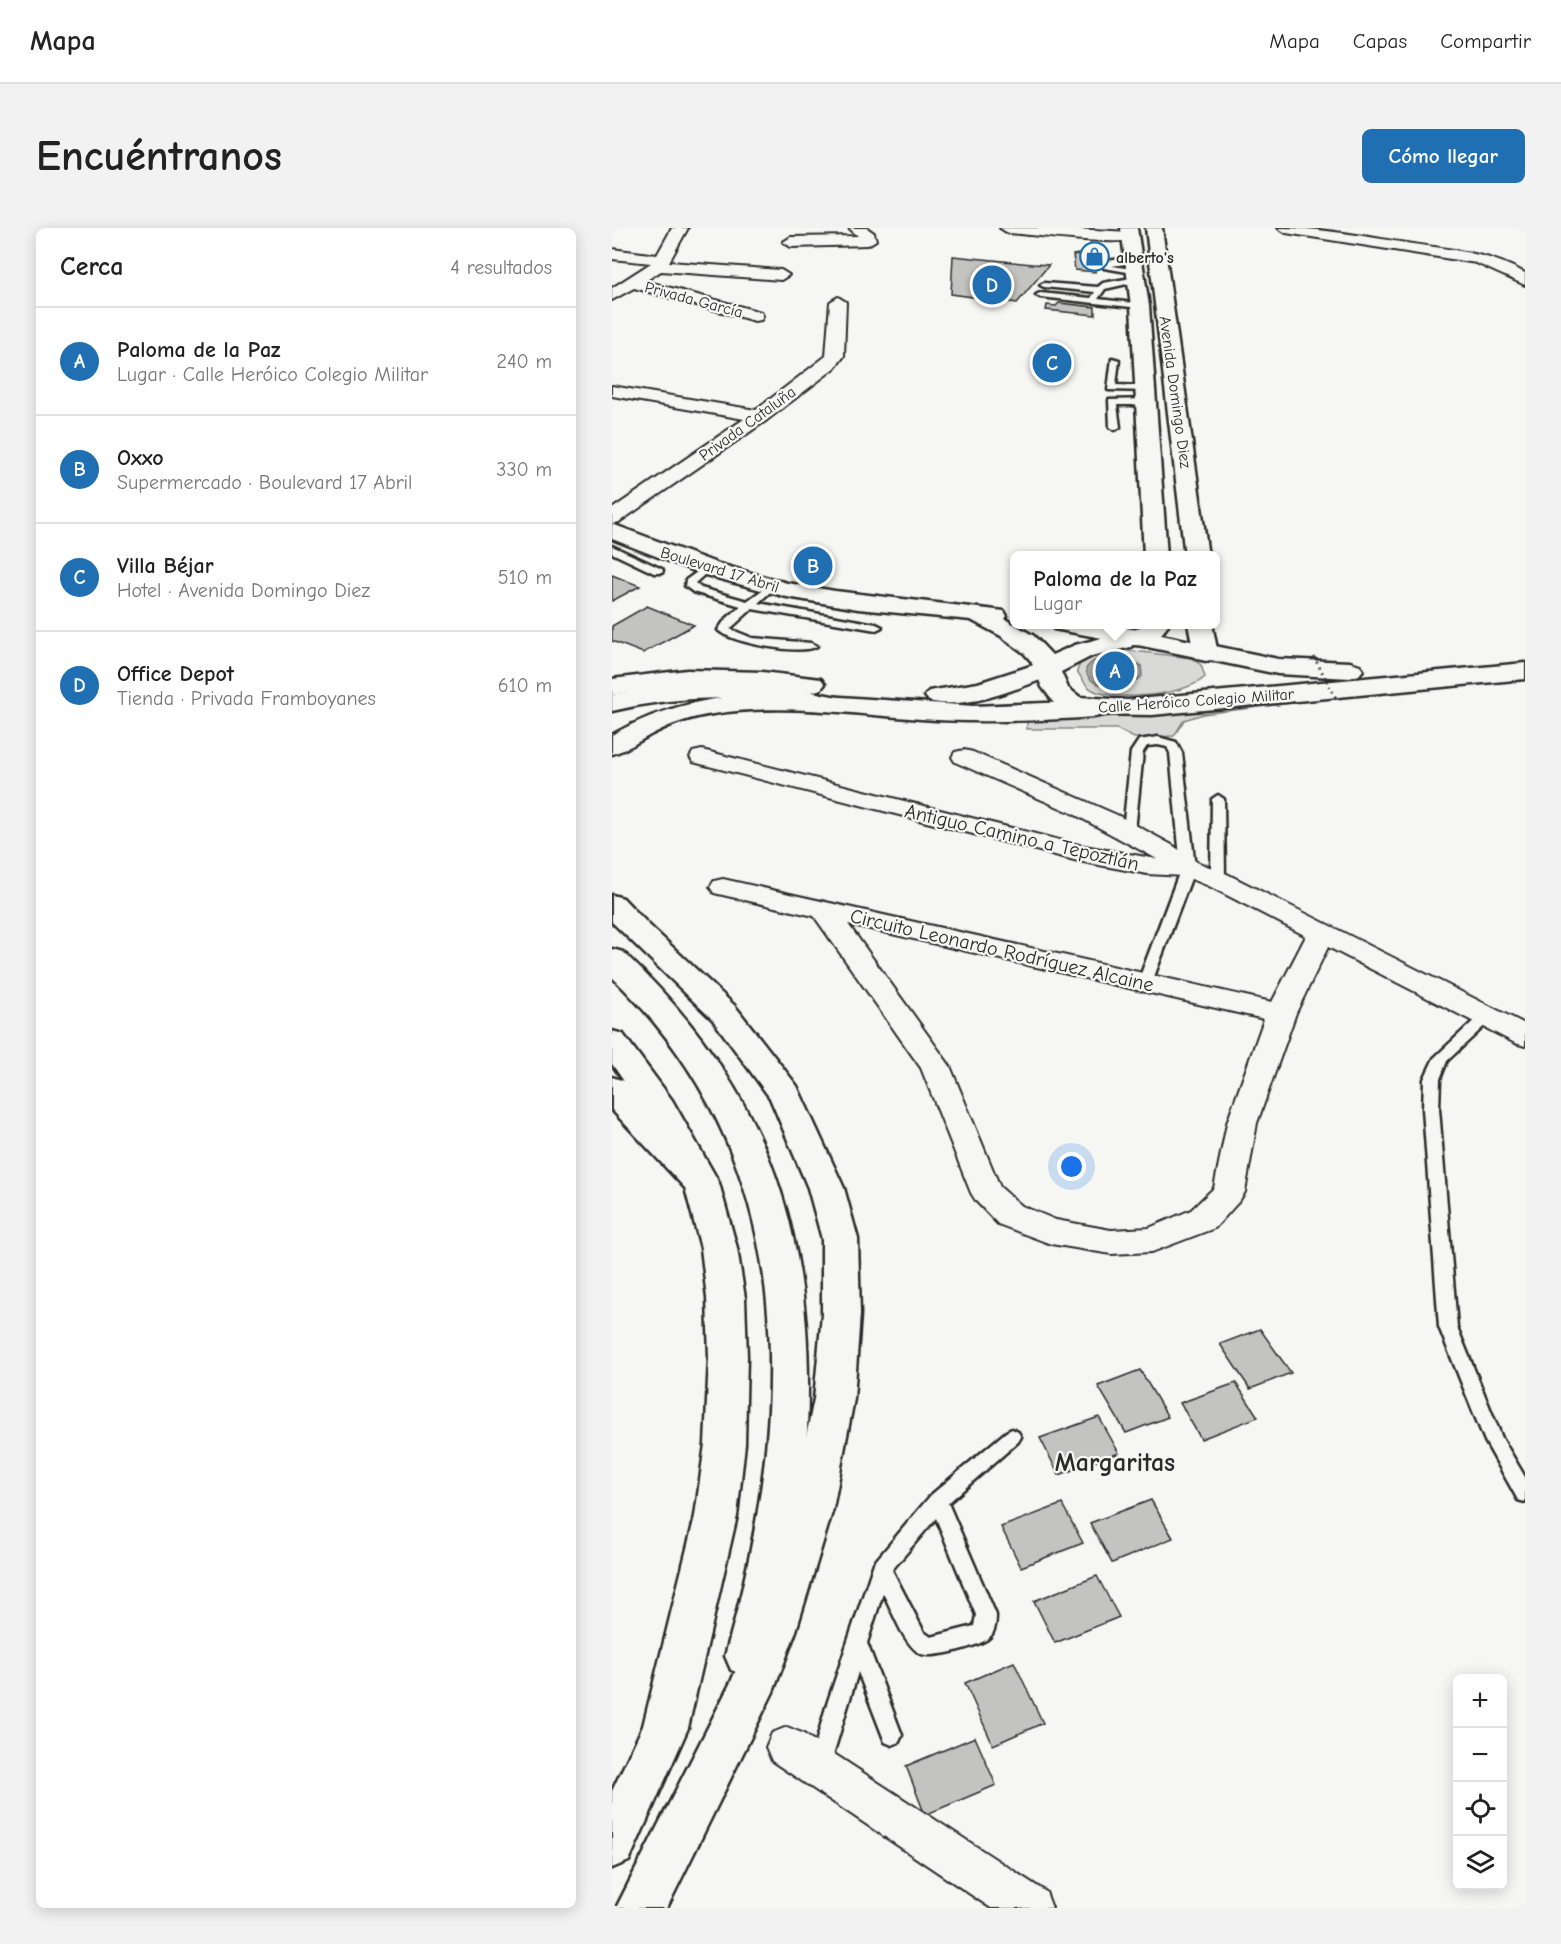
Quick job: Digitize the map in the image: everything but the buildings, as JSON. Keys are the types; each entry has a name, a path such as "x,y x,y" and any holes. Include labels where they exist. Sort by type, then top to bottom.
{"main road":[{"name":"Avenida Domingo Diez","path":"1154,228 1197,550"},
{"name":"Avenida Domingo Diez","path":"1130,232 1140,306 1156,550"},
{"name":"Boulevard 17 Abril","path":"612,531 667,555 772,586 890,606 1010,617"},
{"path":"1156,550 1197,550"},
{"name":"Boulevard 17 Abril","path":"975,613 1009,630 1037,654 1049,668"},
{"path":"1112,629 1147,632"},
{"path":"1193,703 1210,681 1211,672 1201,629"},
{"name":"Calle Heróico Colegio Militar","path":"1525,655 1335,670 1278,666 1206,654 1147,632 1083,649 1066,656 1049,668 1054,689 1060,696 1072,703 1094,709 1193,703 1525,671"},
{"path":"612,687 671,678 762,678 916,696 950,696 989,689 1049,668"},
{"path":"612,704 671,692 758,689 847,706"},
{"path":"612,746 676,714 723,704 778,701 969,713 1023,714 1094,709"},
{"path":"612,904 637,932 724,1013 785,1094 826,1188 840,1239 841,1314 834,1399 813,1509 774,1631 750,1692 641,1908"},
{"path":"612,959 649,994 687,1041 720,1091 740,1131 756,1174 778,1242 787,1293 791,1353 789,1429 778,1523 724,1745"},
{"path":"612,1042 650,1092 677,1134 701,1183 719,1248 726,1298 728,1357 725,1444 716,1516 665,1728 612,1844"},
{"path":"612,1089 701,1183"}],"street":[{"path":"612,295 661,263 680,228"},
{"path":"791,242 868,240 869,236 856,228"},
{"path":"1008,228 1093,237 1130,232"},
{"path":"1286,228 1479,260 1506,269 1525,280"},
{"path":"612,254 661,263 781,275"},
{"name":"Privada García","path":"633,283 754,316"},
{"name":"Privada Cataluña","path":"616,511 760,416 828,364 835,356 838,302"},
{"path":"612,391 760,416"},
{"name":"Antiguo Camino a Tepoztlán","path":"702,757 1078,853 1147,866 1188,868 1218,880 1525,1036"},
{"path":"964,757 1129,831 1165,851 1188,868"},
{"name":"Circuito Leonardo Rodríguez Alcaine","path":"723,887 1281,1013"},
{"path":"824,910 935,1066 987,1193 1010,1215 1051,1232 1111,1242 1152,1240 1203,1219 1229,1192 1242,1123 1281,1013 1322,932"},
{"path":"804,1757 1030,1908"}],"lane":[{"path":"1093,301 1106,285 1136,270"},
{"path":"1044,285 1100,290"},
{"path":"1040,295 1140,306"},
{"path":"1115,360 1111,388 1115,427"},
{"path":"1111,388 1147,396"},
{"path":"1112,402 1147,396"},
{"path":"612,549 658,571"},
{"path":"708,567 690,582 690,586 749,605 876,627"},
{"path":"772,586 729,622 724,630 729,636 812,646"},
{"path":"1129,831 1137,752 1143,743 1158,741 1172,745 1176,753 1188,868 1145,982"},
{"path":"1218,799 1218,880"},
{"path":"1487,1016 1442,1058 1432,1079 1431,1109 1448,1327 1494,1441 1525,1494"},
{"path":"804,1757 857,1644 882,1569 938,1502 1012,1437"},
{"path":"882,1569 917,1638 927,1647 939,1646 981,1633 986,1625 986,1615 938,1502"},
{"path":"857,1644 892,1736"}],"path":[{"path":"1314,657 1337,700"}],"shaded area":[{"path":"1117,649 1191,658 1201,665 1205,677 1183,688 1150,695 1116,696 1091,689 1077,671 1082,659"},
{"path":"1112,656 1130,659 1141,666 1142,676 1128,683 1110,686 1101,685 1088,677 1086,669 1088,666 1101,658"},
{"path":"1315,695 1316,700 1203,714 1184,720 1174,736 1134,738 1117,729 1027,729 1027,721 1097,718"}],"place":[{"name":"alberto's","path":"1095,257"},
{"name":"Office Depot","path":"992,285"},
{"name":"Villa Béjar","path":"1052,363"},
{"name":"Oxxo","path":"813,566"},
{"name":"Paloma de la Paz","path":"1115,671"}],"district":[{"name":"Margaritas","path":"1115,1462"}]}
